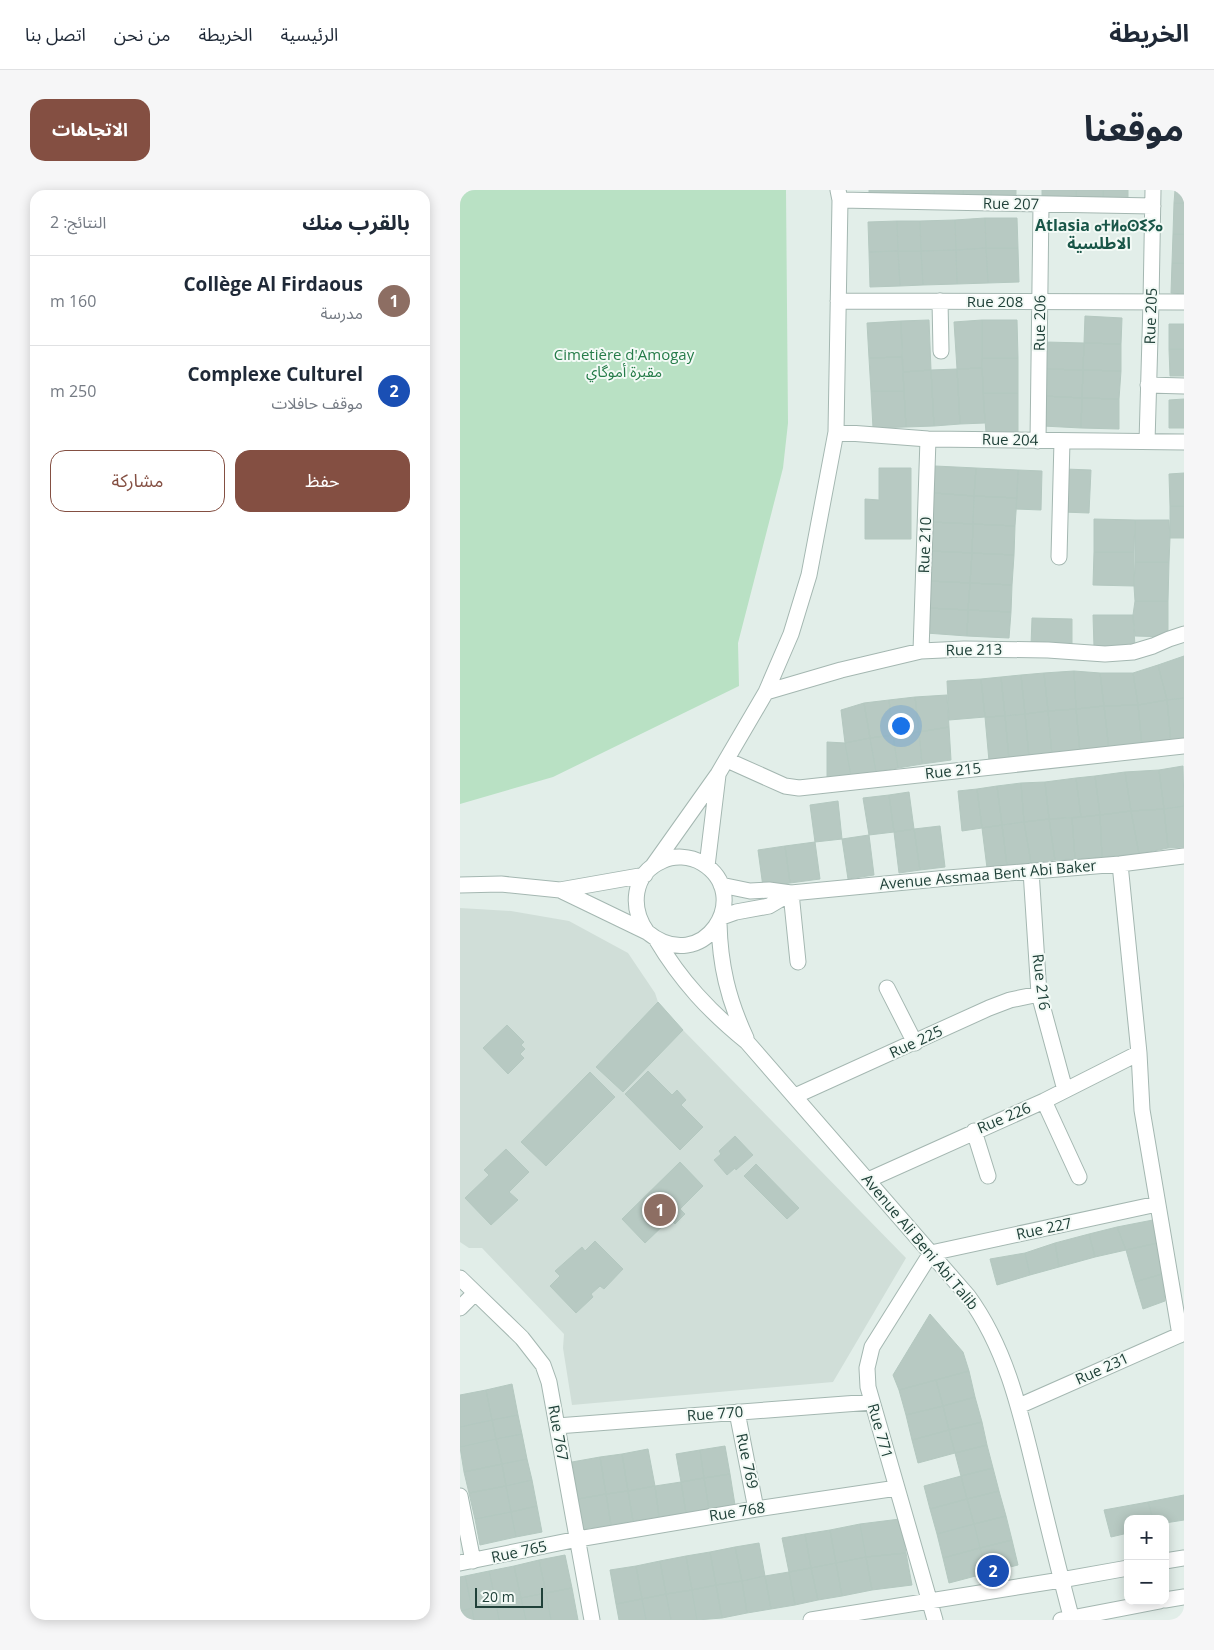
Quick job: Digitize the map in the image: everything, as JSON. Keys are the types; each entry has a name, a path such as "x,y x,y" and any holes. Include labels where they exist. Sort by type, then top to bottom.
{"street":[{"name":"Rue 205","path":"1146,442 1152,302 1153,190"},
{"name":"Rue 207","path":"839,195 1041,205 1153,206"},
{"path":"652,935 641,923 637,914 636,893 648,871 718,774 766,692 791,634 809,575 836,432 839,195"},
{"name":"Rue 206","path":"1038,441 1041,205"},
{"name":"Rue 208","path":"838,301 1184,302"},
{"path":"940,301 941,351"},
{"path":"1148,386 1184,386"},
{"name":"Rue 204","path":"836,432 928,439 1184,442"},
{"name":"Rue 210","path":"921,651 928,439"},
{"path":"1059,557 1062,441"},
{"name":"Rue 213","path":"766,692 841,670 921,651 964,649 1029,650 1114,654 1133,652 1184,634"},
{"name":"Rue 215","path":"727,760 785,786 800,788 1184,746"},
{"path":"707,866 718,774"},
{"name":"Avenue Assmaa Bent Abi Baker","path":"721,885 750,891 769,890 791,894 1120,864 1184,856"},
{"path":"460,885 501,884 560,890 648,871 662,860 686,857 697,860 707,866 716,875 721,885 724,901 720,920 712,932 702,940 691,944 673,945 560,890"},
{"path":"1120,864 1139,1054 1142,1110 1157,1204 1182,1334"},
{"name":"Rue 216","path":"1031,871 1040,994 1065,1090"},
{"path":"791,894 798,962"},
{"name":"Avenue Assmaa Bent Abi Baker","path":"720,920 736,912 769,906 791,894"},
{"name":"Avenue Ali Beni Abi Talib","path":"720,920 723,972 737,1019 748,1042"},
{"name":"Avenue Ali Beni Abi Talib","path":"652,935 670,962 699,998 725,1024 748,1042 983,1315 1007,1368 1019,1406 1061,1580 1068,1620"},
{"path":"887,988 915,1043"},
{"name":"Rue 225","path":"795,1096 989,1008 1010,1000 1040,994"},
{"name":"Rue 226","path":"868,1180 1044,1101 1139,1054"},
{"path":"1044,1101 1079,1177"},
{"path":"974,1131 988,1176"},
{"name":"Rue 227","path":"931,1253 1157,1204"},
{"name":"Rue 771","path":"931,1253 872,1347 867,1368 868,1387 872,1402 935,1620"},
{"name":"Rue 767","path":"460,1278 522,1338 543,1366 549,1382 592,1620"},
{"path":"460,1308 474,1293"},
{"name":"Rue 231","path":"1019,1406 1182,1334"},
{"name":"Rue 770","path":"557,1426 872,1402"},
{"name":"Rue 769","path":"737,1412 756,1509"},
{"name":"Rue 768","path":"578,1539 756,1509 897,1488"},
{"path":"460,1496 467,1562"},
{"name":"Rue 765","path":"467,1562 578,1539"},
{"path":"1169,1560 1184,1558"},
{"path":"811,1620 1124,1569"},
{"path":"1169,1599 1184,1597"},
{"path":"1068,1620 1141,1605"}],"shaded area":[{"path":"460,908 511,911 569,921 628,953 655,993 658,1002 683,1030 906,1258 833,1382 572,1405 563,1348 564,1334 482,1248 469,1248 460,1242"}],"green space":[{"name":"Cimetière d'Amogay مقبرة أموگاي","path":"460,190 786,190 788,423 783,468 738,643 739,686 553,777 460,804"}],"building":[{"path":"869,190 893,190 893,197 869,196"},
{"path":"893,190 934,190 934,198 893,197"},
{"path":"934,190 963,190 963,198 934,198"},
{"path":"963,190 991,190 991,198 963,198"},
{"path":"991,190 1016,190 1016,198 991,198"},
{"path":"1042,190 1076,190 1076,198 1042,198"},
{"path":"1076,190 1103,190 1103,199 1076,198"},
{"path":"1103,190 1128,190 1128,199 1103,199"},
{"path":"1175,190 1184,190 1184,203 1174,203"},
{"path":"1174,203 1184,203 1184,234 1173,234"},
{"path":"985,218 986,248 956,250 955,220"},
{"path":"985,218 1017,218 1018,248 986,248"},
{"path":"955,220 956,250 921,251 920,221"},
{"path":"897,221 920,221 921,251 898,251"},
{"path":"897,221 898,251 869,252 868,222"},
{"path":"1173,234 1184,234 1184,263 1172,263"},
{"path":"986,248 988,283 957,284 956,250"},
{"path":"986,248 1018,248 1019,282 988,283"},
{"path":"956,250 957,284 923,285 921,251"},
{"path":"898,251 921,251 923,285 900,286"},
{"path":"898,251 900,286 870,287 869,252"},
{"path":"1172,263 1184,263 1184,294 1171,293"},
{"path":"1085,316 1122,318 1121,344 1084,343"},
{"path":"929,320 931,370 903,372 901,321"},
{"path":"982,320 1017,320 1018,358 982,358"},
{"path":"982,320 982,368 957,369 954,322"},
{"path":"901,321 902,357 869,358 867,323"},
{"path":"1169,324 1184,324 1184,349 1169,349"},
{"path":"1046,342 1084,343 1083,370 1045,369"},
{"path":"1084,343 1121,344 1121,371 1083,370"},
{"path":"1169,349 1184,349 1184,376 1170,376"},
{"path":"902,357 904,391 871,391 869,358"},
{"path":"982,358 1018,358 1018,393 983,393"},
{"path":"982,368 985,423 960,424 957,369"},
{"path":"957,369 960,424 934,426 931,370"},
{"path":"1045,369 1083,370 1082,398 1044,396"},
{"path":"931,370 934,426 906,427 903,372"},
{"path":"1083,370 1121,371 1119,399 1082,398"},
{"path":"871,391 904,391 906,427 873,428"},
{"path":"983,393 1018,393 1018,434 986,433"},
{"path":"1044,396 1082,398 1081,428 1043,426"},
{"path":"1082,398 1119,399 1119,429 1081,428"},
{"path":"1184,399 1184,428 1169,428 1169,400"},
{"path":"935,466 976,468 974,496 934,493"},
{"path":"879,468 911,468 911,539 865,539 865,499 879,500"},
{"path":"976,468 1018,470 1017,498 974,496"},
{"path":"1065,469 1091,470 1089,513 1063,512"},
{"path":"1018,470 1042,471 1041,510 1016,509"},
{"path":"1184,473 1184,506 1170,506 1169,474"},
{"path":"934,493 974,496 973,524 932,522"},
{"path":"974,496 1017,498 1015,526 973,524"},
{"path":"1170,506 1184,506 1184,538 1170,538"},
{"path":"1094,519 1135,520 1134,552 1094,552"},
{"path":"1135,520 1169,520 1169,562 1135,562"},
{"path":"932,522 973,524 972,553 931,551"},
{"path":"973,524 1015,526 1014,555 972,553"},
{"path":"931,551 972,553 970,583 929,581"},
{"path":"1094,552 1134,552 1134,586 1093,585"},
{"path":"972,553 1014,555 1012,585 970,583"},
{"path":"1135,562 1169,562 1168,601 1135,601"},
{"path":"929,581 970,583 968,610 928,608"},
{"path":"970,583 1012,585 1011,612 968,610"},
{"path":"1135,601 1168,601 1168,637 1135,636 1133,615"},
{"path":"928,608 968,610 967,636 926,633"},
{"path":"968,610 1011,612 1009,638 967,636"},
{"path":"1093,615 1133,615 1135,646 1094,647"},
{"path":"1032,618 1072,619 1072,647 1031,646"},
{"path":"1184,656 1184,698 1167,700 1158,665"},
{"path":"1158,665 1167,700 1138,705 1133,673"},
{"path":"1074,671 1100,673 1104,706 1076,709"},
{"path":"1074,671 1076,709 1048,711 1044,673"},
{"path":"1044,673 1048,711 1025,714 1021,675"},
{"path":"1100,673 1133,673 1138,705 1104,706"},
{"path":"1021,675 1025,714 1005,716 1001,677"},
{"path":"1001,677 1005,716 985,717 981,679"},
{"path":"981,679 985,717 949,720 947,681"},
{"path":"947,695 949,727 919,732 915,697"},
{"path":"915,697 919,732 893,735 889,700"},
{"path":"1184,698 1184,742 1171,743 1167,700"},
{"path":"889,700 893,735 870,738 864,703"},
{"path":"1167,700 1171,743 1142,746 1138,705"},
{"path":"864,703 870,738 845,743 841,710"},
{"path":"1138,705 1142,746 1109,750 1104,706"},
{"path":"1104,706 1109,750 1080,752 1076,709"},
{"path":"1076,709 1080,752 1052,755 1048,711"},
{"path":"1048,711 1052,755 1029,757 1025,714"},
{"path":"1025,714 1029,757 1009,759 1005,716"},
{"path":"1005,716 1009,759 989,761 985,717"},
{"path":"949,727 951,760 922,764 919,732"},
{"path":"919,732 922,764 898,768 893,735"},
{"path":"893,735 898,768 876,772 870,738"},
{"path":"870,738 876,772 851,776 845,743"},
{"path":"827,742 845,743 851,776 827,779"},
{"path":"1183,766 1184,806 1164,809 1159,770"},
{"path":"1159,770 1164,809 1131,811 1125,772"},
{"path":"1125,772 1131,811 1100,815 1095,776"},
{"path":"1095,776 1100,815 1081,817 1076,778"},
{"path":"1076,778 1081,817 1049,819 1045,782"},
{"path":"1045,782 1049,819 1024,822 1021,783"},
{"path":"1021,783 1024,822 1002,825 997,786"},
{"path":"997,786 1002,825 982,828 977,789"},
{"path":"977,789 982,828 962,831 958,791"},
{"path":"909,792 914,829 894,832 889,795"},
{"path":"889,795 894,832 869,835 863,798"},
{"path":"838,801 842,839 815,842 810,805"},
{"path":"1184,806 1184,847 1168,848 1164,809"},
{"path":"1164,809 1168,848 1139,854 1131,811"},
{"path":"1131,811 1139,854 1102,857 1100,815"},
{"path":"1100,815 1102,857 1075,859 1072,818"},
{"path":"1072,818 1075,859 1055,860 1049,819"},
{"path":"1049,819 1055,860 1031,863 1024,822"},
{"path":"1024,822 1031,863 1007,866 1002,825"},
{"path":"1002,825 1007,866 987,868 982,828"},
{"path":"940,826 945,867 920,870 914,829"},
{"path":"914,829 920,870 899,873 894,832"},
{"path":"869,835 874,875 848,879 842,839"},
{"path":"815,842 820,879 790,883 785,846"},
{"path":"785,846 790,883 763,887 758,850"},
{"path":"658,1002 683,1030 623,1092 596,1067"},
{"path":"507,1025 524,1042 521,1045 525,1049 520,1054 524,1058 508,1074 483,1048"},
{"path":"648,1071 672,1095 677,1090 686,1100 681,1105 703,1127 680,1150 625,1094"},
{"path":"590,1072 615,1097 546,1166 521,1142"},
{"path":"735,1136 753,1155 736,1170 735,1168 727,1175 714,1160 721,1154 719,1151"},
{"path":"506,1149 529,1172 509,1192 518,1200 491,1225 465,1198 489,1175 484,1170"},
{"path":"680,1162 703,1186 680,1209 685,1214 675,1224 670,1219 645,1243 622,1219"},
{"path":"756,1164 799,1208 787,1219 744,1176"},
{"path":"1158,1219 1162,1242 1126,1250 1117,1227"},
{"path":"1117,1227 1126,1250 1095,1257 1089,1234"},
{"path":"1089,1234 1095,1257 1059,1267 1055,1243"},
{"path":"595,1241 623,1269 604,1289 600,1286 591,1294 593,1297 576,1313 550,1286 560,1276 555,1271 582,1247 585,1251"},
{"path":"1162,1242 1162,1274 1135,1282 1126,1250"},
{"path":"1055,1243 1059,1267 1030,1275 1025,1253"},
{"path":"1025,1253 1030,1275 997,1285 990,1259"},
{"path":"1162,1274 1165,1301 1143,1309 1135,1282"},
{"path":"930,1314 963,1352 969,1371 899,1390 893,1375"},
{"path":"969,1371 975,1397 943,1406 936,1380"},
{"path":"936,1380 943,1406 906,1415 899,1390"},
{"path":"512,1384 518,1415 492,1420 486,1390"},
{"path":"486,1390 492,1420 460,1427 460,1395"},
{"path":"975,1397 982,1422 949,1430 943,1406"},
{"path":"943,1406 949,1430 912,1440 906,1415"},
{"path":"518,1415 522,1434 496,1439 492,1420"},
{"path":"492,1420 496,1439 460,1447 460,1427"},
{"path":"982,1422 987,1445 955,1453 949,1430"},
{"path":"949,1430 955,1453 918,1463 912,1440"},
{"path":"522,1434 527,1459 502,1464 496,1439"},
{"path":"496,1439 502,1464 464,1472 460,1447"},
{"path":"987,1445 993,1468 961,1476 955,1453"},
{"path":"725,1446 730,1474 704,1478 700,1450"},
{"path":"648,1449 655,1486 628,1491 622,1454"},
{"path":"700,1450 704,1478 681,1482 676,1454"},
{"path":"622,1454 628,1491 606,1494 600,1457"},
{"path":"600,1457 606,1494 578,1499 572,1462"},
{"path":"527,1459 532,1480 506,1486 502,1464"},
{"path":"502,1464 506,1486 469,1493 464,1472"},
{"path":"993,1468 999,1491 967,1499 961,1476"},
{"path":"730,1474 735,1505 709,1509 704,1478"},
{"path":"961,1476 967,1499 930,1509 924,1486"},
{"path":"704,1478 709,1509 686,1513 681,1482"},
{"path":"532,1480 537,1506 511,1512 506,1486"},
{"path":"681,1482 686,1513 659,1517 655,1486"},
{"path":"506,1486 511,1512 475,1519 469,1493"},
{"path":"655,1486 659,1517 633,1521 628,1491"},
{"path":"628,1491 633,1521 611,1525 606,1494"},
{"path":"999,1491 1006,1516 974,1524 967,1499"},
{"path":"606,1494 611,1525 583,1529 578,1499"},
{"path":"1184,1495 1184,1520 1169,1522 1169,1515 1152,1515 1148,1502"},
{"path":"967,1499 974,1524 937,1534 930,1509"},
{"path":"1148,1502 1152,1515 1124,1515 1124,1534 1111,1537 1104,1510"},
{"path":"537,1506 542,1532 516,1537 511,1512"},
{"path":"511,1512 516,1537 480,1545 475,1519"},
{"path":"1006,1516 1012,1540 980,1548 974,1524"},
{"path":"900,1519 906,1553 866,1557 860,1524"},
{"path":"860,1524 866,1557 836,1563 830,1530"},
{"path":"974,1524 980,1548 943,1558 937,1534"},
{"path":"830,1530 836,1563 811,1568 805,1534"},
{"path":"805,1534 811,1568 789,1572 782,1538"},
{"path":"1012,1540 1018,1565 987,1573 980,1548"},
{"path":"759,1543 765,1576 742,1581 735,1547"},
{"path":"735,1547 742,1581 716,1585 710,1552"},
{"path":"980,1548 987,1573 949,1583 943,1558"},
{"path":"710,1552 716,1585 692,1590 686,1556"},
{"path":"906,1553 912,1585 872,1590 866,1557"},
{"path":"565,1555 572,1588 546,1593 539,1560"},
{"path":"686,1556 692,1590 666,1594 660,1561"},
{"path":"866,1557 872,1590 842,1596 836,1563"},
{"path":"539,1560 546,1593 521,1598 514,1566"},
{"path":"660,1561 666,1594 642,1599 636,1566"},
{"path":"836,1563 842,1596 818,1600 811,1568"},
{"path":"514,1566 521,1598 496,1603 489,1571"},
{"path":"636,1566 642,1599 616,1604 610,1570"},
{"path":"811,1568 818,1600 795,1605 789,1572"},
{"path":"489,1571 496,1603 472,1608 465,1576"},
{"path":"789,1572 795,1605 771,1609 765,1576"},
{"path":"465,1576 472,1608 460,1611 460,1577"},
{"path":"765,1576 771,1609 747,1613 742,1581"},
{"path":"742,1581 747,1613 722,1618 716,1585"},
{"path":"716,1585 722,1618 697,1620 692,1590"},
{"path":"572,1588 578,1620 551,1620 546,1593"},
{"path":"692,1590 697,1620 671,1620 666,1594"},
{"path":"546,1593 551,1620 526,1620 521,1598"},
{"path":"666,1594 671,1620 646,1620 642,1599"},
{"path":"521,1598 526,1620 499,1620 496,1603"},
{"path":"642,1599 646,1620 619,1620 616,1604"},
{"path":"496,1603 499,1620 474,1620 472,1608"},
{"path":"472,1608 474,1620 460,1620 460,1611"}],"place":[{"name":"Collège Al Firdaous","path":"660,1210"},
{"name":"Complexe Culturel","path":"993,1571"}],"district":[{"name":"Atlasia ⴰⵜⵍⴰⵙⵉⵢⴰ الاطلسية","path":"1099,234"}]}
